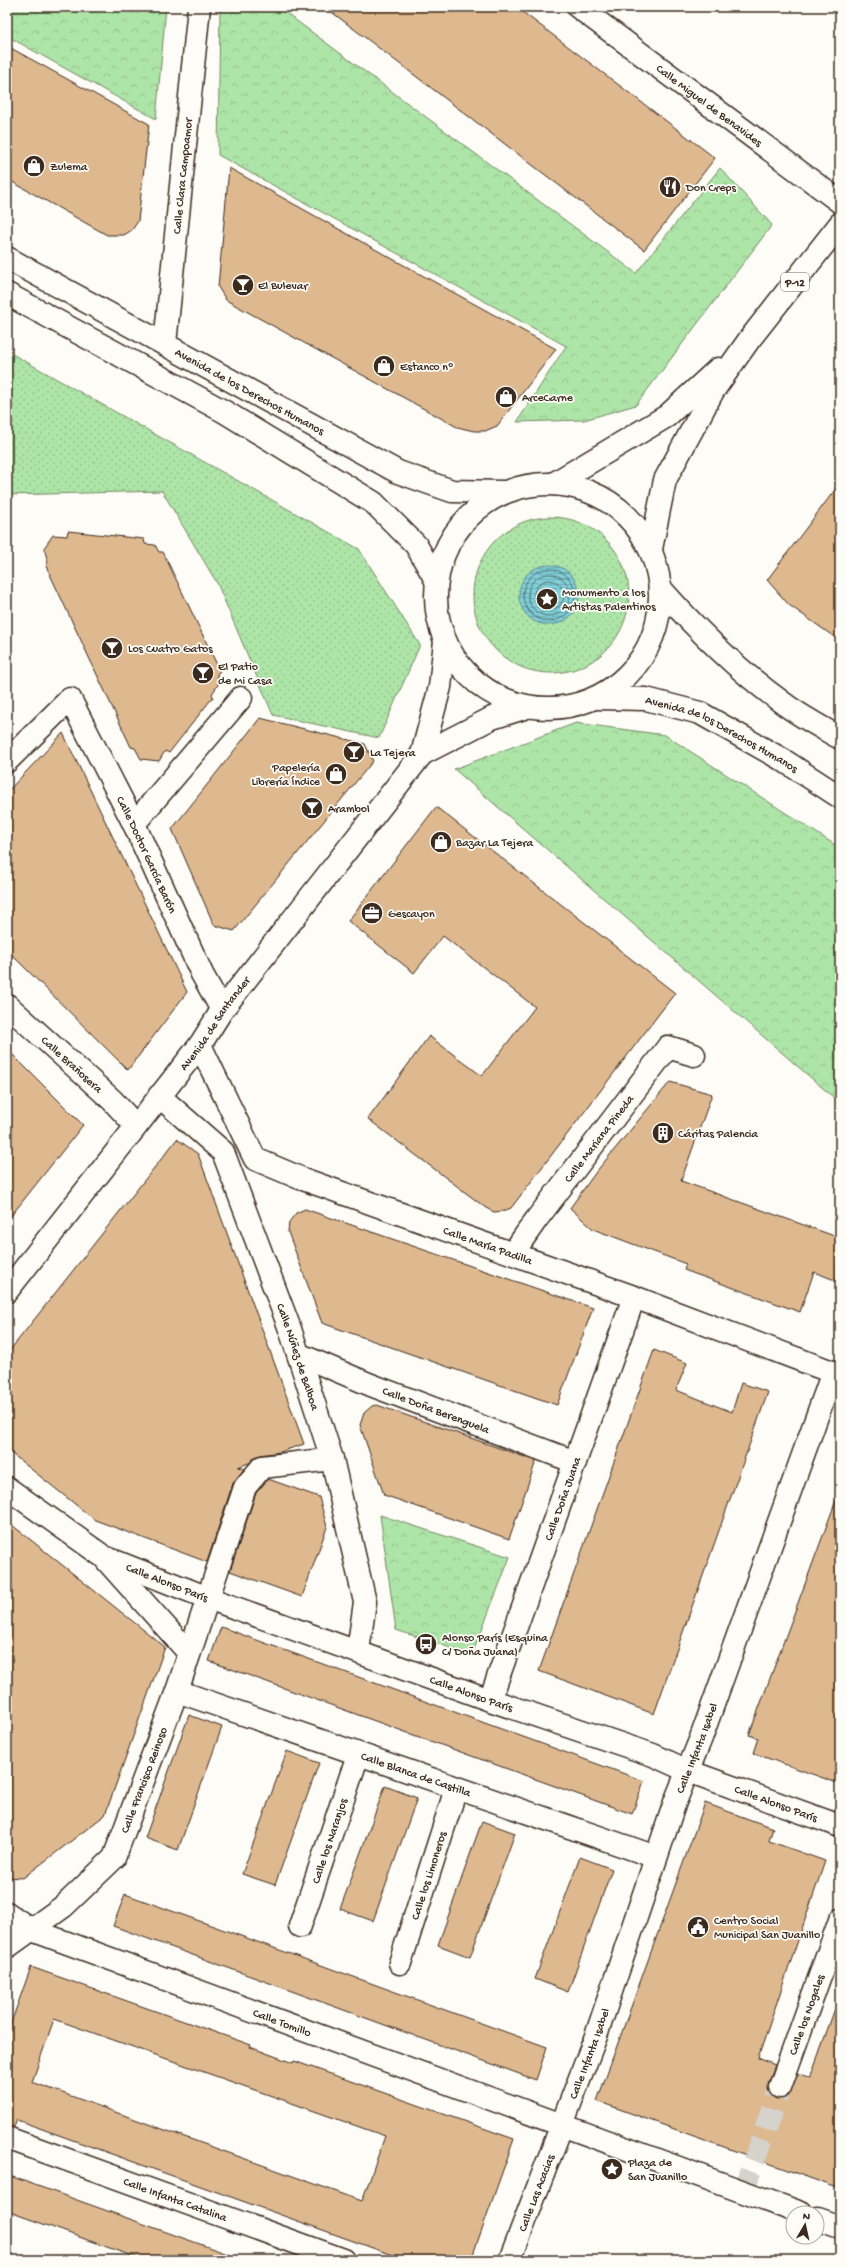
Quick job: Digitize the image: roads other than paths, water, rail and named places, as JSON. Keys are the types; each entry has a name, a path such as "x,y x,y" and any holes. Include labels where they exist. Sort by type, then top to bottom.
{"main road":[{"name":"Calle Clara Campoamor","path":"165,344 199,7"},
{"name":"Calle Miguel de Benavides","path":"578,7 840,202"},
{"name":"P-12","path":"749,340 840,224"},
{"name":"Avenida de los Derechos Humanos","path":"7,258 398,472 452,491 503,492"},
{"path":"7,294 225,412 374,504 416,545 436,580"},
{"path":"553,484 667,416 749,340"},
{"path":"651,549 666,480 713,391 749,340"},
{"path":"553,484 584,489 611,502 634,523 651,549 658,568 661,589 658,622 645,654 624,680 596,698 574,706 551,708 527,707 501,698 478,684 459,665 445,641 436,612 436,580 444,553 458,528 478,507 503,492 528,485 553,484"},
{"path":"661,589 698,631 725,657 783,704 840,738"},
{"path":"422,754 440,686 445,641"},
{"path":"134,824 241,698"},
{"name":"Avenida de los Derechos Humanos","path":"596,698 646,699 700,713 783,760 840,797"},
{"name":"Calle Doctor García Barón","path":"7,761 70,699 134,824 202,974 222,1010"},
{"path":"422,754 492,718 527,707"},
{"name":"Avenida de Santander","path":"7,1291 200,1045 222,1010 422,754"},
{"name":"Calle Brañosera","path":"7,1005 112,1100 135,1126"},
{"name":"Calle María Padilla","path":"200,1045 255,1159 314,1183 513,1253 837,1373"},
{"name":"Calle Mariana Pineda","path":"513,1253 536,1220 668,1047 694,1055"},
{"name":"Calle Núñez de Balboa","path":"159,1096 223,1152 298,1354 332,1459 365,1602 358,1651"},
{"name":"Calle Doña Juana","path":"490,1700 634,1297"},
{"name":"Calle Doña Berenguela","path":"298,1354 371,1385 575,1462"},
{"name":"Calle Infanta Isabel","path":"561,2125 596,2036 656,1857 837,1373"},
{"name":"Calle Francisco Reinoso","path":"7,1947 64,1906 114,1858 177,1691 245,1487 262,1467 332,1459"},
{"name":"Calle Alonso París","path":"7,1488 104,1558 189,1653"},
{"name":"Calle Alonso París","path":"104,1558 208,1598 490,1700 653,1755 688,1771 840,1826"},
{"name":"Calle Blanca de Castilla","path":"177,1691 358,1755 656,1857"},
{"name":"Calle los Naranjos","path":"300,1926 358,1755"},
{"name":"Calle los Limoneros","path":"400,1963 456,1788"},
{"name":"Calle Tomillo","path":"7,1913 32,1930 785,2207"},
{"name":"Calle los Nogales","path":"780,2087 840,1920"},
{"name":"Calle Las Acacias","path":"510,2260 561,2125"},
{"name":"Calle Infanta Catalina","path":"7,2138 344,2260"},
{"path":"825,2222 840,2227"}],"water":[{"path":"543,565 555,565 566,570 574,578 579,589 577,607 566,620 555,625 543,625 532,620 524,612 519,601 519,589 524,578 532,570"}],"tunnel":[{"path":"743,2192 780,2087"}],"place":[{"name":"Zulema","path":"34,166"},
{"name":"Don Creps","path":"670,187"},
{"name":"El Bulevar","path":"243,285"},
{"name":"Estanco nº","path":"384,366"},
{"name":"ArceCarne","path":"506,397"},
{"name":"Monumento a los Artistas Palentinos","path":"547,599"},
{"name":"Los Cuatro Gatos","path":"112,648"},
{"name":"El Patio de Mi Casa","path":"203,673"},
{"name":"La Tejera","path":"354,752"},
{"name":"Papelería Librería Índice","path":"336,774"},
{"name":"Arambol","path":"312,808"},
{"name":"Bazar La Tejera","path":"441,842"},
{"name":"Gescayon","path":"372,913"},
{"name":"Cáritas Palencia","path":"663,1133"},
{"name":"Alonso París (Esquina C/ Doña Juana)","path":"426,1644"},
{"name":"Centro Social Municipal San Juanillo","path":"698,1927"},
{"name":"Plaza de San Juanillo","path":"612,2169"}]}
